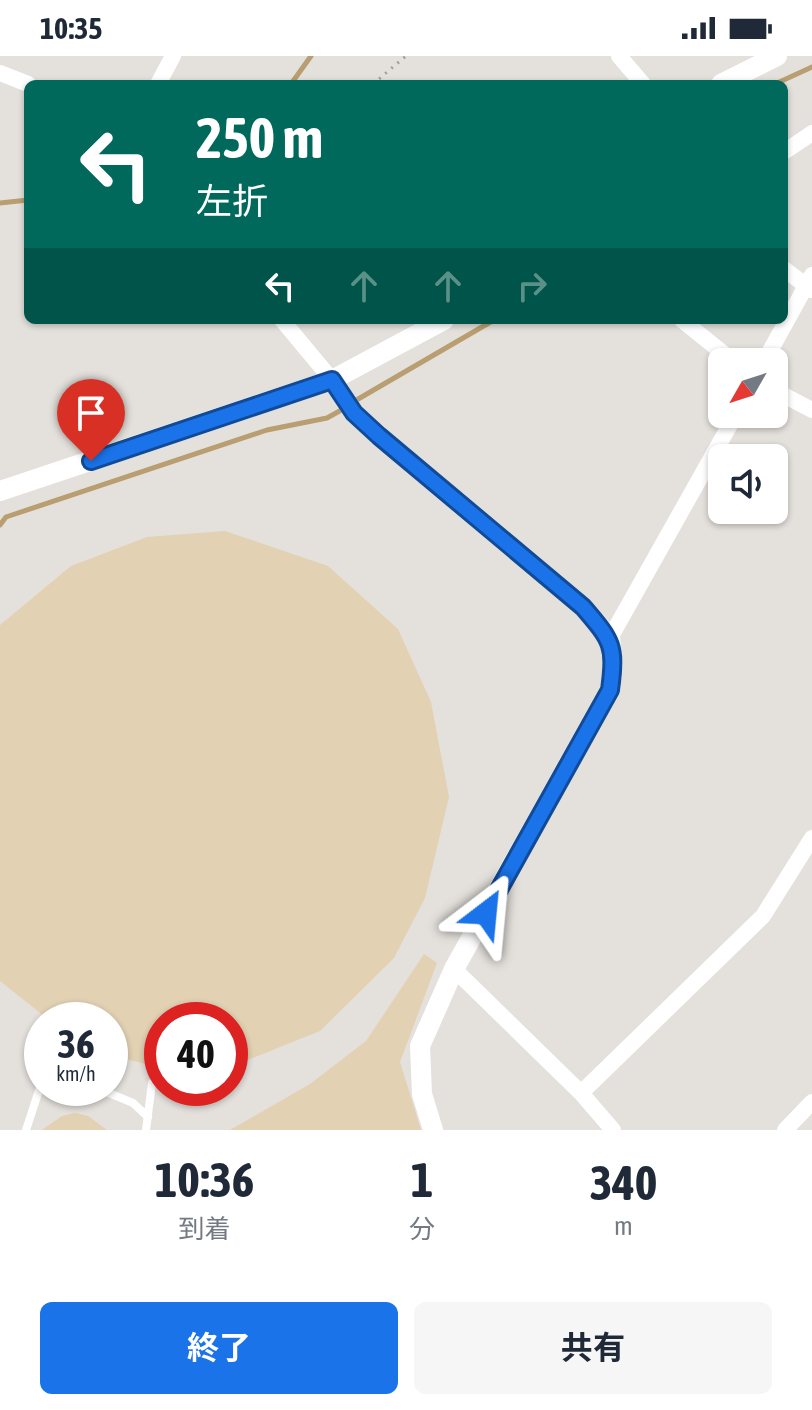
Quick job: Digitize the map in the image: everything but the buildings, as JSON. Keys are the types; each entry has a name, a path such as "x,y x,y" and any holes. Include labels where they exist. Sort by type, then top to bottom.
{"street":[{"path":"160,80 173,56"},
{"path":"619,56 640,80"},
{"path":"729,80 777,56"},
{"path":"0,73 24,82"},
{"path":"788,149 812,133"},
{"path":"788,271 810,284 788,321"},
{"path":"285,324 332,380 354,413 550,578 610,638"},
{"path":"0,491 332,380 437,324"},
{"path":"687,324 717,348"},
{"path":"772,348 786,324"},
{"path":"788,397 812,410"},
{"path":"433,1130 422,1094 420,1046 454,969 610,690 613,665 610,638 728,428"},
{"path":"581,1093 763,916 812,838"},
{"path":"454,969 581,1093 613,1130"},
{"path":"785,1130 806,1124 812,1102"}],"lane":[{"path":"128,1101 148,1117"},
{"path":"26,1130 34,1106"},
{"path":"146,1130 149,1106"}],"path":[{"path":"378,80 406,56"}],"shaded area":[{"path":"225,531 328,566 398,629 431,702 449,797 425,898 394,958 320,1031 248,1060 248,1002 144,1002 144,1064 128,1060 128,1002 26,1002 0,981 0,625 71,566 147,537"},
{"path":"424,954 437,963 400,1062 421,1130 230,1130 310,1084 366,1041"},
{"path":"75,1113 88,1116 107,1130 42,1130 62,1116"}],"waterway":[{"path":"294,80 311,56"},
{"path":"784,80 812,67"},
{"path":"0,203 24,200"},
{"path":"353,402 487,324"},
{"path":"0,525 6,517 267,430 327,418 345,408"}],"route":[{"path":"91,461 332,380 354,413 379,436 583,607 610,638 613,665 610,690 486,913"}]}
